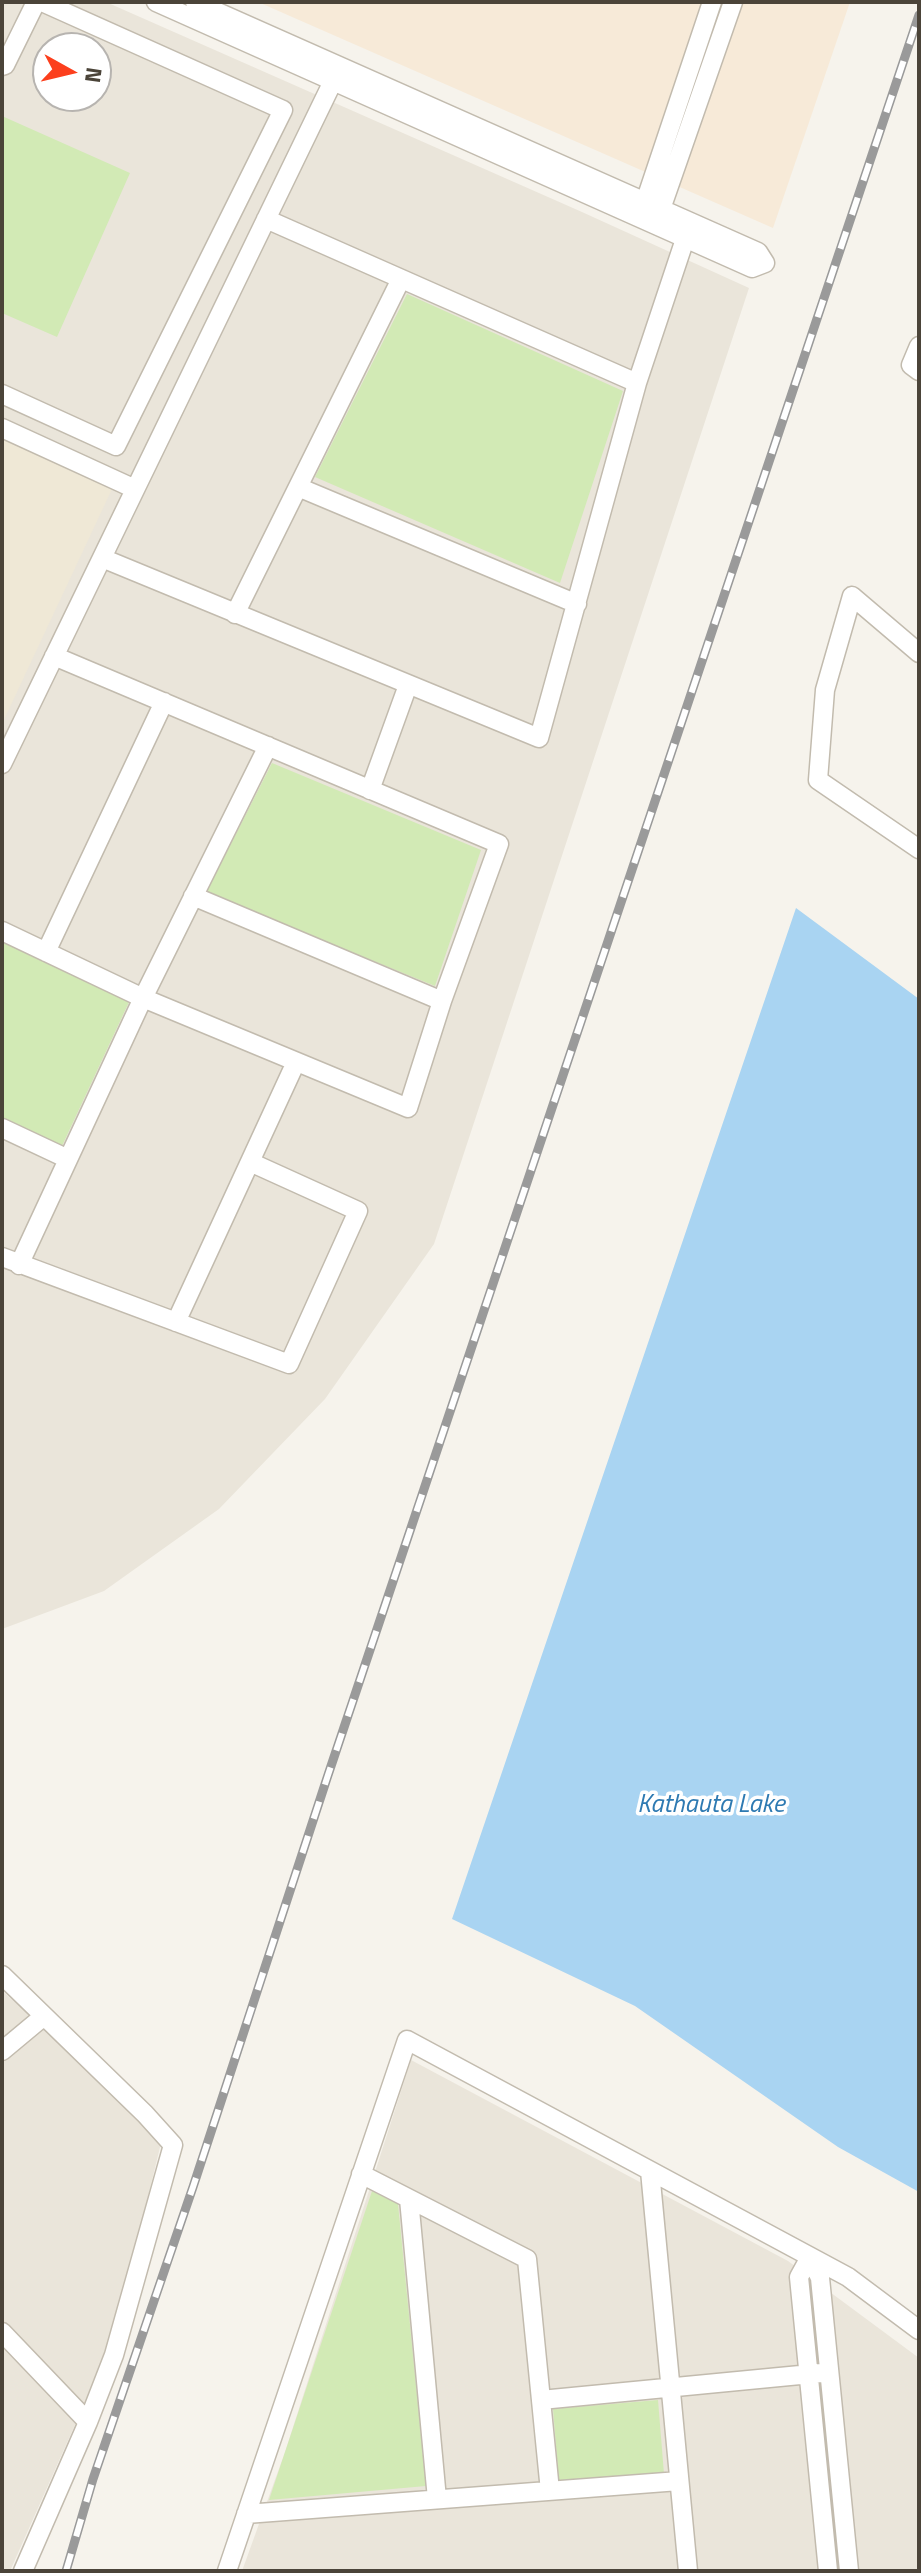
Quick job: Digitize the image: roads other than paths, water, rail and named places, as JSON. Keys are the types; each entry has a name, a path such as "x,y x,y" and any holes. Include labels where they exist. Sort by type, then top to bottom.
{"street":[{"path":"2,66 39,2 283,110 116,446 2,394"},
{"path":"102,558 539,738 637,383 688,230 651,210 336,74 156,2"},
{"path":"195,2 336,74"},
{"path":"651,210 712,2"},
{"path":"651,210 733,2"},
{"path":"2,764 336,74"},
{"path":"266,219 637,383"},
{"path":"235,614 401,279"},
{"path":"919,346 911,365 919,371"},
{"path":"2,428 135,489"},
{"path":"298,487 577,604"},
{"path":"919,653 852,596 825,690 818,780 919,849"},
{"path":"2,931 143,998 408,1108 442,1001 499,844 54,656"},
{"path":"370,790 408,685"},
{"path":"46,952 164,702"},
{"path":"19,1265 143,998 268,746"},
{"path":"193,896 442,1001"},
{"path":"176,1322 296,1062"},
{"path":"2,1128 68,1159"},
{"path":"2,1257 289,1364 358,1211 250,1162"},
{"path":"2,1975 173,2145 114,2355 23,2571"},
{"path":"2,2051 44,2016"},
{"path":"227,2571 407,2040 848,2277 919,2330"},
{"path":"650,2171 688,2571"},
{"path":"361,2174 527,2259 550,2491"},
{"path":"409,2199 437,2499"},
{"path":"810,2257 820,2278 849,2571"},
{"path":"810,2257 799,2277 828,2571"},
{"path":"2,2332 88,2422"},
{"path":"541,2400 830,2372"},
{"path":"246,2514 679,2481"}],"water":[{"name":"Kathauta Lake","path":"796,908 919,999 919,2192 838,2147 635,2006 452,1919"}],"railway":[{"path":"66,2571 93,2479 919,15"}]}
